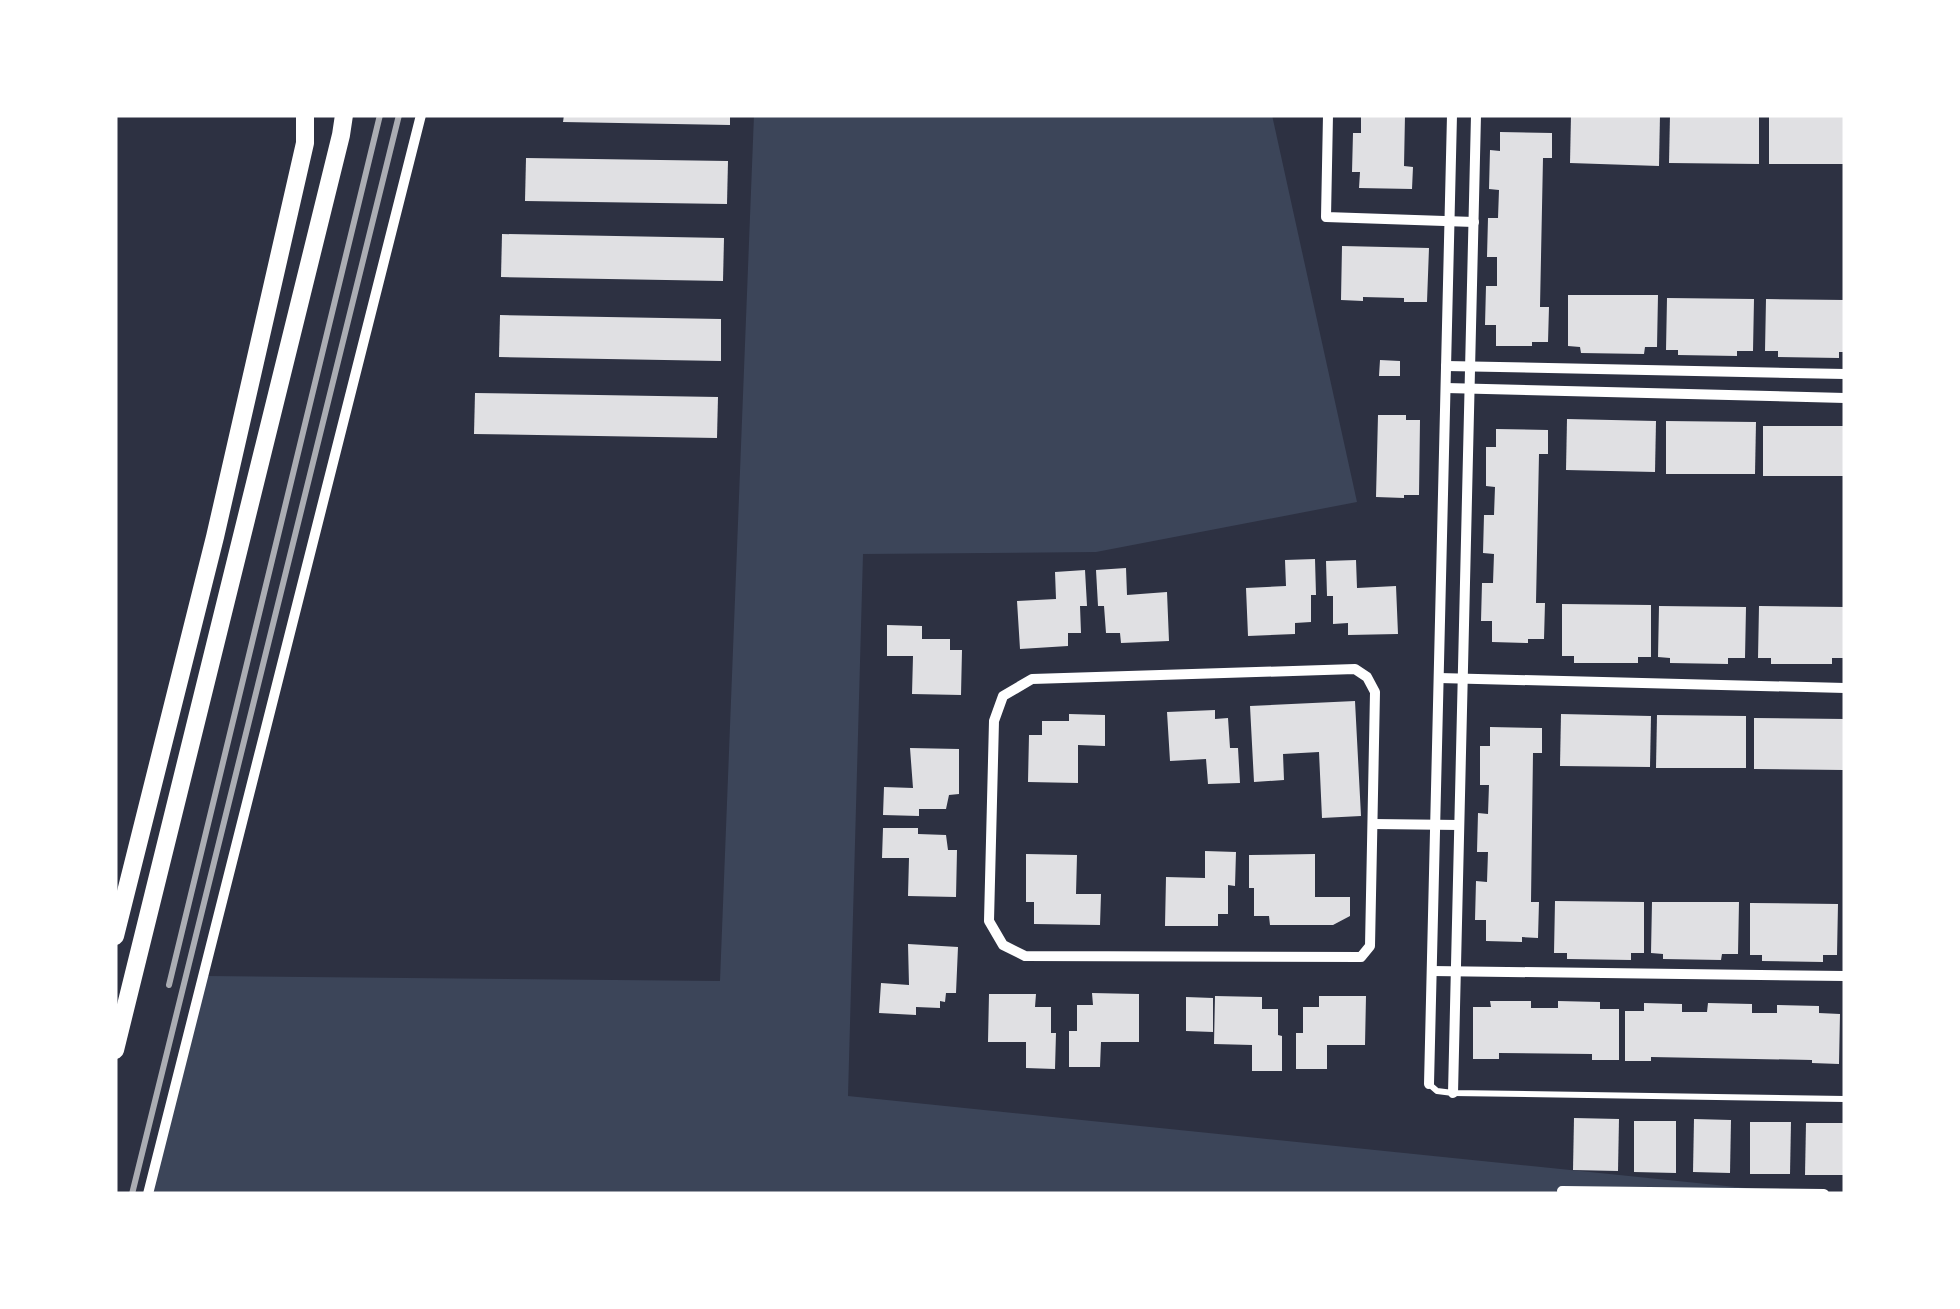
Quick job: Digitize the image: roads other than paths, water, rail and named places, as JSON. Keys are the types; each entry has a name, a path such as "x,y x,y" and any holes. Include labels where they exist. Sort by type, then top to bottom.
{"main road":[{"path":"115,936 215,537 305,143 305,115"},
{"path":"115,1050 344,115"}],"street":[{"path":"148,1194 421,115"},
{"path":"1328,115 1326,217 1474,222"},
{"path":"1429,1084 1452,115"},
{"path":"1453,1093 1476,115"},
{"path":"1446,366 1845,374"},
{"path":"1446,388 1845,398"},
{"path":"1355,669 1367,678 1375,692 1372,824 1370,946 1357,958 1025,956 1003,945 990,921 994,722 1003,696 1032,679 1355,669"},
{"path":"1439,678 1845,688"},
{"path":"1372,824 1460,826"},
{"path":"1432,971 1845,976"},
{"path":"1562,1191 1824,1194"}],"lane":[{"path":"1429,1084 1437,1091 1453,1093 1845,1100"}],"railway":[{"path":"169,985 380,115"},
{"path":"132,1194 399,115"}]}
